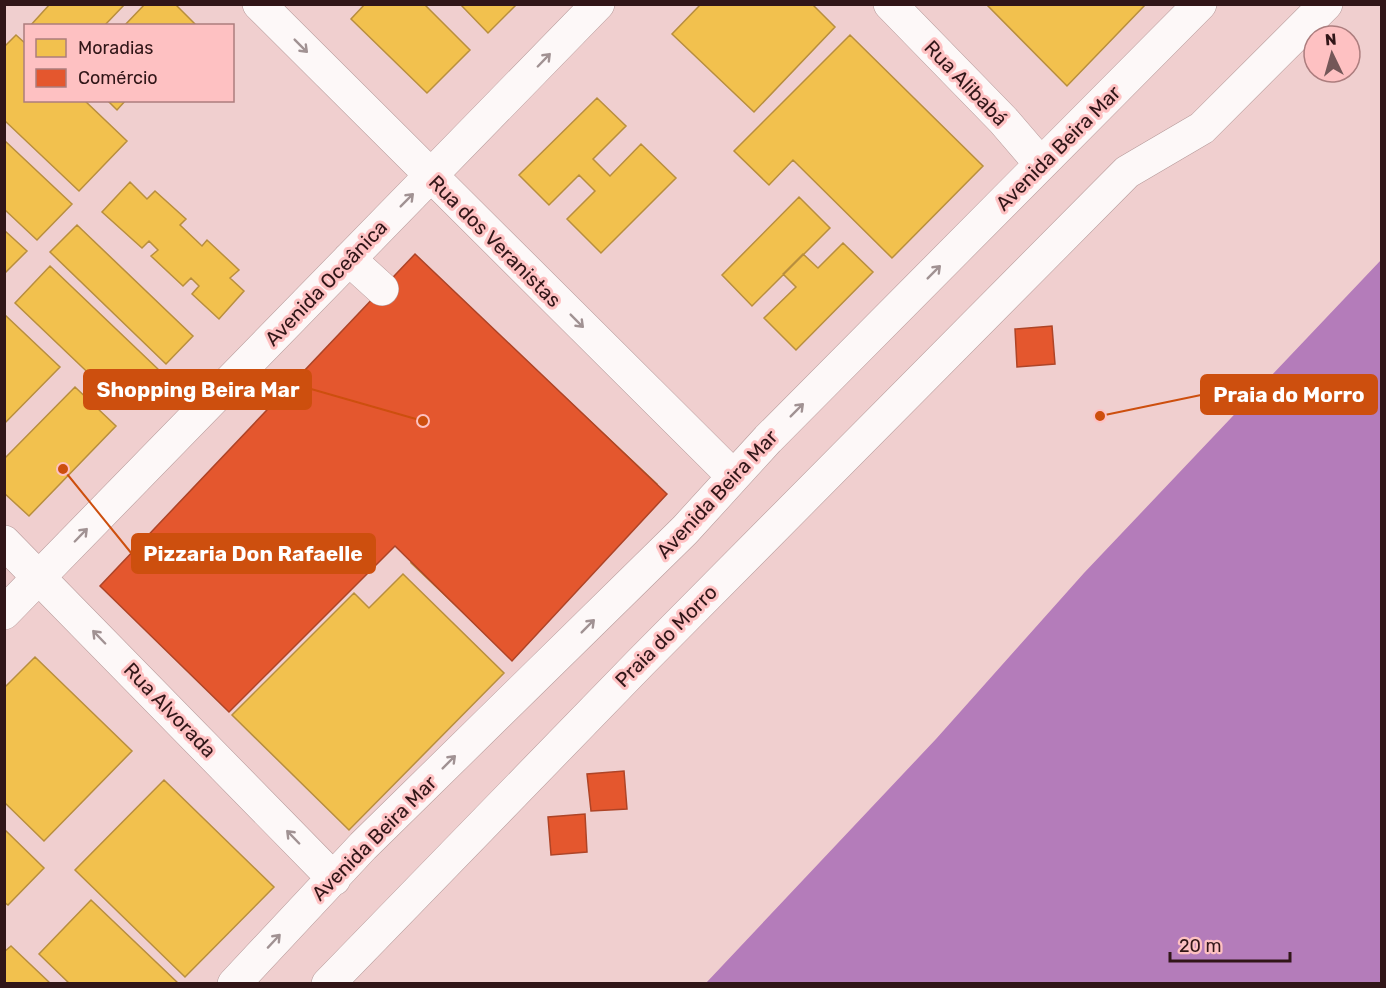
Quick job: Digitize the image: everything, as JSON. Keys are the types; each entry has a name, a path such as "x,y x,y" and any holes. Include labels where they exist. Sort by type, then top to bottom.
{"street":[{"name":"Rua dos Veranistas","path":"259,4 430,177 733,476"},
{"name":"Avenida Oceânica","path":"4,613 598,4"},
{"name":"Rua Alibabá","path":"890,4 1003,120 1040,163"},
{"name":"Avenida Beira Mar","path":"234,984 363,846 685,530 733,476 1040,163 1200,4"},
{"name":"Praia do Morro","path":"328,984 640,662 1127,172 1202,128 1326,4"},
{"path":"349,260 382,289"},
{"name":"Rua Alvorada","path":"4,542 334,879"}],"shaded area":[{"path":"1381,260 1381,983 706,983 936,739 1084,573"}],"building: Moradias":[{"path":"50,4 125,4 106,24 32,24"},
{"path":"145,4 175,4 195,24 126,24"},
{"path":"365,4 424,4 470,50 427,93 351,19"},
{"path":"460,4 517,4 488,33"},
{"path":"701,4 812,4 835,27 754,112 672,34"},
{"path":"986,4 1146,4 1067,86"},
{"path":"16,35 24,42 24,102 86,102 127,141 79,191 4,120 4,47"},
{"path":"850,35 983,166 892,258 793,160 769,185 734,151"},
{"path":"597,98 626,126 593,159 610,176 641,144 676,178 601,253 567,219 595,191 579,175 549,205 519,175"},
{"path":"109,102 124,102 117,110"},
{"path":"4,140 72,204 37,240 4,209"},
{"path":"130,182 147,199 155,191 186,219 180,225 202,246 207,240 239,270 230,278 244,291 219,319 192,294 199,286 191,278 183,286 151,256 158,250 149,241 142,248 102,212"},
{"path":"799,197 830,228 752,306 722,275"},
{"path":"77,225 193,336 166,364 50,252"},
{"path":"4,230 27,251 4,274"},
{"path":"843,243 873,272 796,350 764,318 796,287 783,274 803,254 818,268"},
{"path":"412,262 511,357 430,441 330,347"},
{"path":"50,266 160,371 125,408 15,303"},
{"path":"4,314 60,367 4,424"},
{"path":"523,358 657,484 622,520 488,394"},
{"path":"313,373 400,457 305,556 217,473"},
{"path":"75,387 116,426 29,516 4,493 4,459"},
{"path":"472,403 479,411 485,409 503,426 506,439 514,448 521,445 602,521 601,539 569,574 552,575 473,499 471,486 465,480 457,482 435,459 437,451 431,445"},
{"path":"411,467 418,474 423,473 441,490 444,502 452,512 460,510 540,586 539,604 508,638 491,639 411,563 409,550 403,544 395,546 374,523 376,515 369,510"},
{"path":"194,492 286,580 197,673 104,585"},
{"path":"403,574 504,673 349,830 232,715 354,593 369,608"},
{"path":"35,657 132,751 44,841 4,802 4,688"},
{"path":"164,780 274,887 185,977 75,870"},
{"path":"4,829 44,868 8,905 4,902"},
{"path":"91,900 179,984 70,984 39,954"},
{"path":"11,946 51,984 4,984 4,952"}],"building: Comércio":[{"path":"415,254 667,494 512,661 395,546 229,712 100,586"},
{"path":"1052,326 1055,364 1017,367 1015,329"},
{"path":"624,771 627,809 591,811 587,774"},
{"path":"585,814 587,852 551,855 548,817"}],"place":[{"name":"Praia do Morro","path":"1100,416"},
{"name":"Shopping Beira Mar","path":"423,421"},
{"name":"Pizzaria Don Rafaelle","path":"63,469"}]}
